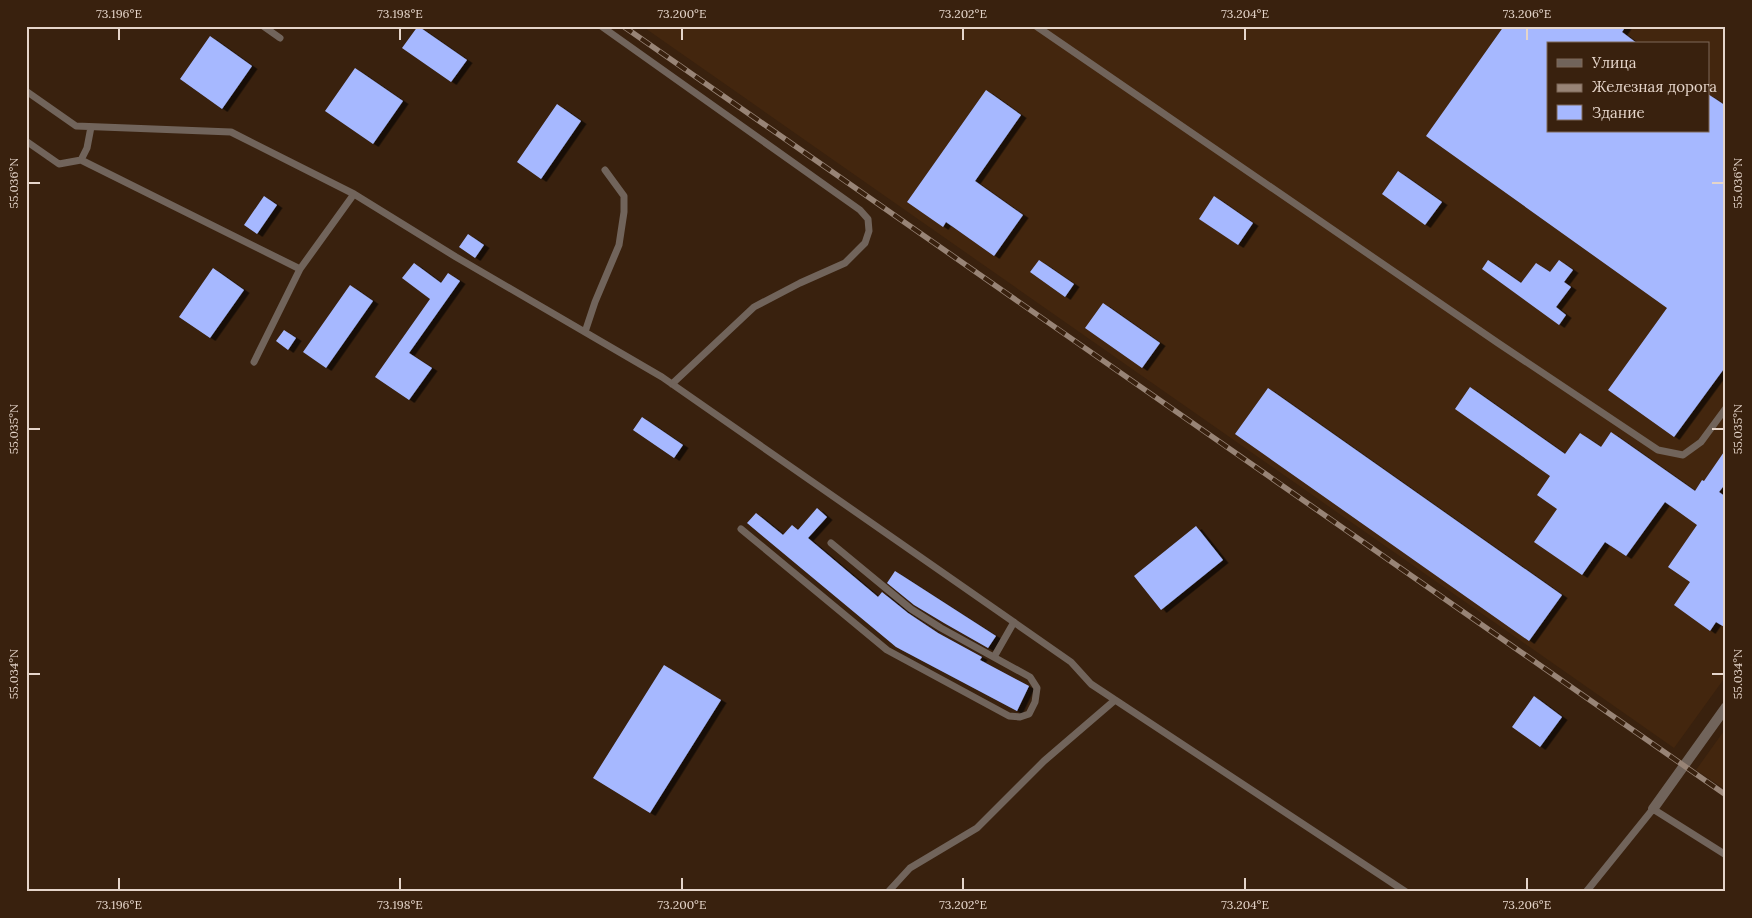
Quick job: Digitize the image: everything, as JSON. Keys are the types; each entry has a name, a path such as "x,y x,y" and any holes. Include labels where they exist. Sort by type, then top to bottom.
{"street":[{"path":"1653,809 1726,706"}],"lane":[{"path":"263,26 280,38"},
{"path":"602,26 860,210 868,219 869,231 865,243 844,263 754,307 672,384"},
{"path":"1036,26 1658,450 1683,455 1701,442 1726,408"},
{"path":"26,91 76,126 231,132 354,194 456,258 672,384 1071,662 1091,684 1406,892"},
{"path":"81,160 91,127"},
{"path":"26,141 59,164 81,160 300,269"},
{"path":"585,332 595,302 619,245 624,212 624,196 605,170"},
{"path":"254,362 300,269 354,194"},
{"path":"741,528 887,650 1009,716 1030,714 1035,702 1037,688 1030,677 910,609 832,543"},
{"path":"994,657 1014,622"},
{"path":"888,892 910,868 977,828 1044,761 1115,700"},
{"path":"1586,892 1653,809 1726,855"}],"shaded area":[{"path":"642,26 1726,26 1726,676 1674,748"},
{"path":"1726,728 1726,790 1696,770"}],"building":[{"path":"418,26 467,60 451,82 402,48"},
{"path":"1504,26 1626,26 1622,32 1635,42 1547,42 1547,132 1710,132 1710,95 1726,106 1726,366 1674,437 1608,390 1667,308 1426,136"},
{"path":"210,36 252,66 222,109 180,79"},
{"path":"355,68 403,101 373,144 325,111"},
{"path":"986,90 1021,115 975,181 1023,215 994,256 946,222 943,227 907,202"},
{"path":"557,104 581,121 541,179 517,162"},
{"path":"1398,171 1442,202 1425,225 1382,194"},
{"path":"264,196 277,205 257,234 244,225"},
{"path":"1214,196 1253,223 1238,245 1199,219"},
{"path":"468,234 484,245 475,258 459,247"},
{"path":"1039,260 1074,284 1065,297 1030,272"},
{"path":"1488,260 1521,283 1536,263 1550,272 1559,260 1573,270 1564,282 1571,287 1556,307 1566,315 1559,325 1482,269"},
{"path":"414,263 441,283 448,273 460,281 409,353 432,368 409,400 375,377 430,299 402,278"},
{"path":"213,268 244,290 210,338 179,317"},
{"path":"350,285 373,301 326,368 303,352"},
{"path":"1103,303 1160,343 1142,368 1085,328"},
{"path":"284,330 296,338 288,350 276,341"},
{"path":"1470,387 1565,454 1580,433 1601,447 1611,432 1695,491 1726,449 1726,483 1719,492 1726,497 1726,628 1716,622 1710,631 1674,605 1690,582 1668,567 1697,525 1665,502 1626,556 1605,542 1582,575 1534,542 1557,509 1537,495 1550,476 1455,409"},
{"path":"1268,388 1562,595 1529,641 1235,434"},
{"path":"642,417 683,445 674,458 633,430"},
{"path":"817,508 827,517 808,538 878,597 882,592 908,613 938,633 982,657 980,660 1029,686 1017,711 896,647 747,523 756,513 783,535 792,525 798,530"},
{"path":"1196,526 1223,560 1161,610 1134,576"},
{"path":"895,571 996,636 988,648 914,605 887,583"},
{"path":"664,665 721,700 650,813 593,778"},
{"path":"1534,696 1562,717 1540,747 1512,727"}],"railway":[{"path":"623,26 1726,795"}]}
